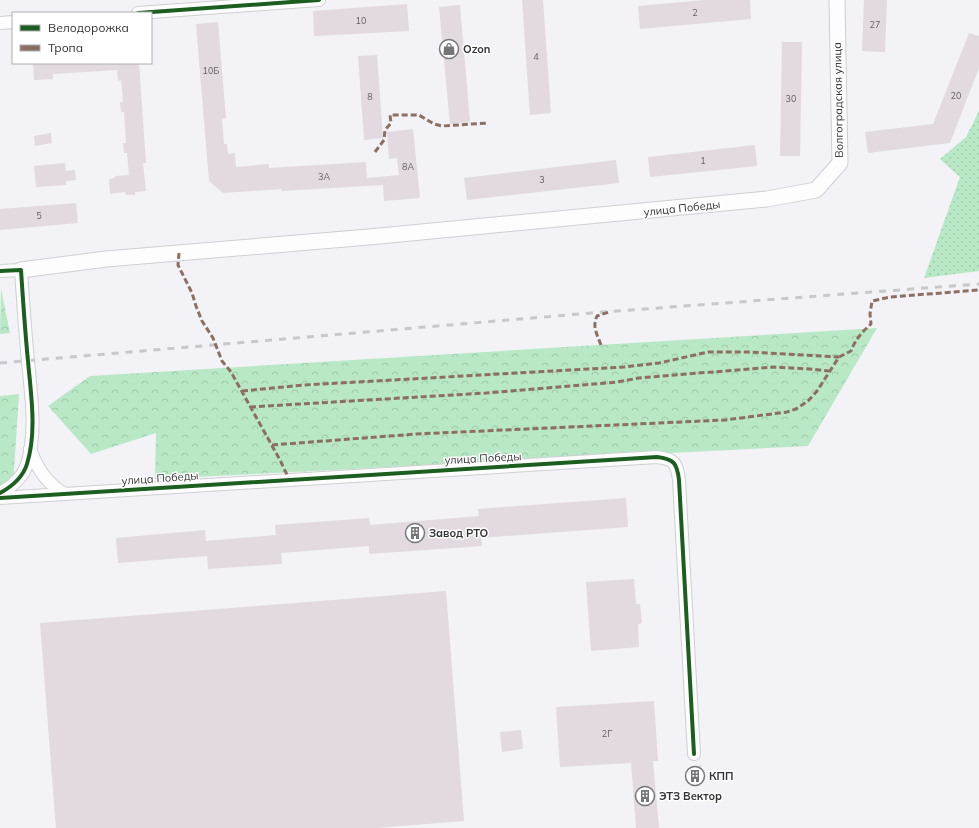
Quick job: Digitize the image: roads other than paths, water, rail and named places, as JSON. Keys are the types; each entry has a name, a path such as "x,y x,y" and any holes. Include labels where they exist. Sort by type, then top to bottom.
{"main road":[{"name":"Волгоградская улица","path":"816,190 840,163 837,0"},
{"name":"улица Победы","path":"21,270 106,259 369,237 751,201 816,190"}],"street":[{"path":"152,12 319,0"},
{"path":"0,23 12,22"},
{"path":"0,493 15,481 24,470 27,464 30,448 32,408 21,270"},
{"name":"улица Победы","path":"0,271 21,270"},
{"path":"30,448 34,461 40,472 50,484 65,494"},
{"name":"улица Победы","path":"0,498 657,457 669,459 677,467 679,480 694,754"}],"railway":[{"path":"0,363 591,313 979,284"}],"place":[{"name":"Ozon","path":"449,49"},
{"name":"Завод РТО","path":"415,533"},
{"name":"КПП","path":"695,776"},
{"name":"ЭТЗ Вектор","path":"645,796"}]}
